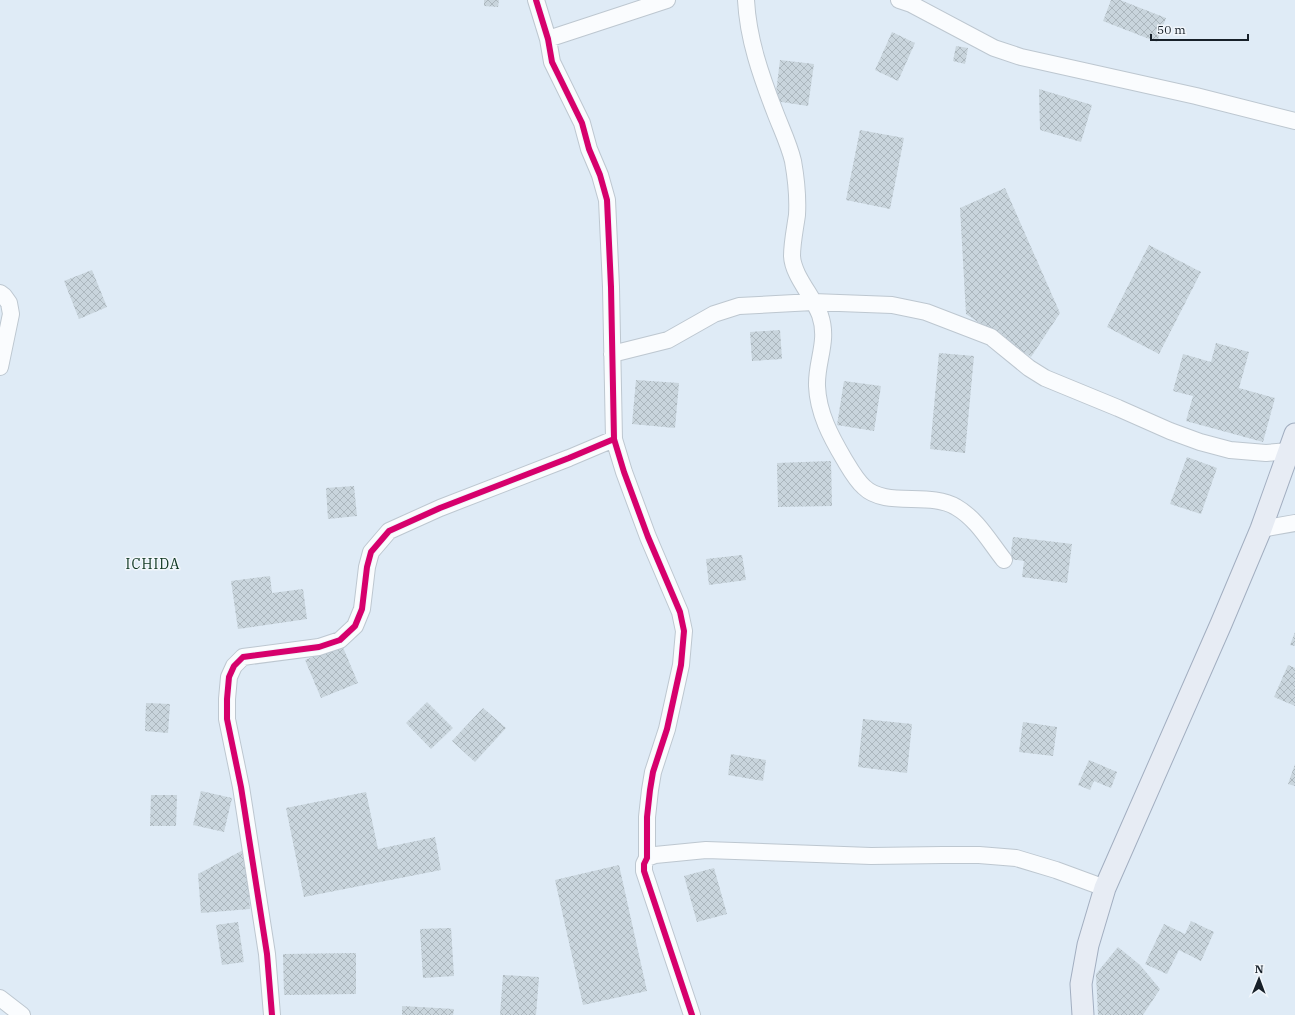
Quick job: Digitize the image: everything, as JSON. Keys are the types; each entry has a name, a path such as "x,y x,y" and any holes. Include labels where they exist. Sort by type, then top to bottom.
{"main road":[{"path":"1083,1015 1081,984 1088,945 1105,888 1261,529 1292,443"}],"street":[{"path":"536,0 548,39 552,62 582,123 589,149 600,175 607,200 611,280 614,439 624,472 648,537 680,612 684,632 681,665 667,729 653,772 647,817 647,858 644,864 644,871 692,1015"},
{"path":"548,39 667,0"},
{"path":"746,0 754,53 763,82 792,160 796,186 797,212 792,257 797,271 820,316 824,337 818,368 817,386 820,408 829,433 851,470 864,488 878,496 934,500 955,506 973,519 1004,560"},
{"path":"899,0 911,4 994,48 1021,57 1196,96 1295,121"},
{"path":"0,293 9,303 11,314 0,367"},
{"path":"612,354 668,340 714,314 739,306 813,302 892,305 926,312 991,337 1029,368 1045,378 1200,442 1230,450 1266,453 1292,443"},
{"path":"272,1015 267,954 241,787 227,719 229,677 234,666 243,657 319,647 340,640 355,626 362,609 371,552 389,531 440,508 614,439"},
{"path":"1261,529 1295,523"},
{"path":"647,858 655,854 706,850 871,856 943,855 1016,858 1056,870 1105,888"},
{"path":"0,998 22,1015"}],"building":[{"path":"484,0 499,0 498,7 484,6"},
{"path":"1111,0 1120,0 1166,18 1157,42 1103,21"},
{"path":"892,32 915,43 898,81 875,70"},
{"path":"956,46 968,48 965,64 953,61"},
{"path":"780,60 814,64 808,106 775,101"},
{"path":"1039,89 1092,105 1081,142 1040,130"},
{"path":"860,130 904,138 890,209 846,200"},
{"path":"1005,188 1060,313 1031,357 966,314 960,208"},
{"path":"1149,245 1201,272 1159,354 1107,327"},
{"path":"92,270 107,307 79,319 64,281"},
{"path":"780,330 782,359 752,361 750,332"},
{"path":"1216,343 1249,352 1239,388 1275,398 1263,442 1186,421 1193,396 1173,391 1183,354 1211,362"},
{"path":"939,353 974,356 965,453 930,449"},
{"path":"636,380 679,383 675,428 632,424"},
{"path":"844,381 881,386 874,431 837,425"},
{"path":"1187,457 1217,468 1201,514 1170,504"},
{"path":"831,461 832,506 778,507 777,463"},
{"path":"354,486 357,516 328,519 326,488"},
{"path":"1013,537 1072,544 1067,583 1022,577 1024,561 1010,559"},
{"path":"742,555 746,580 709,585 706,559"},
{"path":"270,576 272,593 303,589 307,619 238,629 231,581"},
{"path":"1295,632 1295,646 1290,645"},
{"path":"342,645 358,683 321,698 305,660"},
{"path":"1288,665 1295,668 1295,706 1274,697"},
{"path":"427,702 453,728 431,749 406,723"},
{"path":"146,703 170,704 168,733 145,731"},
{"path":"483,708 506,728 475,762 452,741"},
{"path":"863,719 912,724 907,773 858,767"},
{"path":"1023,722 1057,727 1053,756 1019,752"},
{"path":"731,754 766,760 763,781 728,775"},
{"path":"1089,760 1117,772 1111,788 1094,781 1090,790 1078,785"},
{"path":"1295,764 1295,786 1288,784"},
{"path":"201,791 232,798 224,832 193,825"},
{"path":"366,792 378,849 435,837 441,870 304,897 286,808"},
{"path":"151,795 177,795 176,826 150,826"},
{"path":"245,849 250,909 201,913 198,874"},
{"path":"619,865 647,991 583,1005 555,880"},
{"path":"714,868 727,914 697,922 684,876"},
{"path":"1191,921 1214,932 1201,961 1179,950 1167,974 1145,964 1164,924 1185,934"},
{"path":"238,922 244,962 222,965 216,925"},
{"path":"451,928 454,976 423,978 420,929"},
{"path":"1118,947 1140,965 1160,989 1143,1015 1098,1015 1096,974"},
{"path":"356,953 356,994 284,995 283,954"},
{"path":"503,975 539,977 536,1015 500,1015"},
{"path":"402,1006 454,1009 453,1015 402,1015"}],"cycle path":[{"path":"536,0 548,39 552,62 582,123 589,149 600,175 607,200 611,287 614,439 624,472 648,537 680,612 684,631 681,665 667,729 653,772 647,817 647,858 644,864 644,871 692,1015"},
{"path":"272,1015 267,954 241,787 227,719 229,677 234,666 243,657 319,647 340,640 355,626 362,609 367,567 371,552 389,531 440,508 614,439"}],"district":[{"name":"ICHIDA","path":"153,564"}]}
